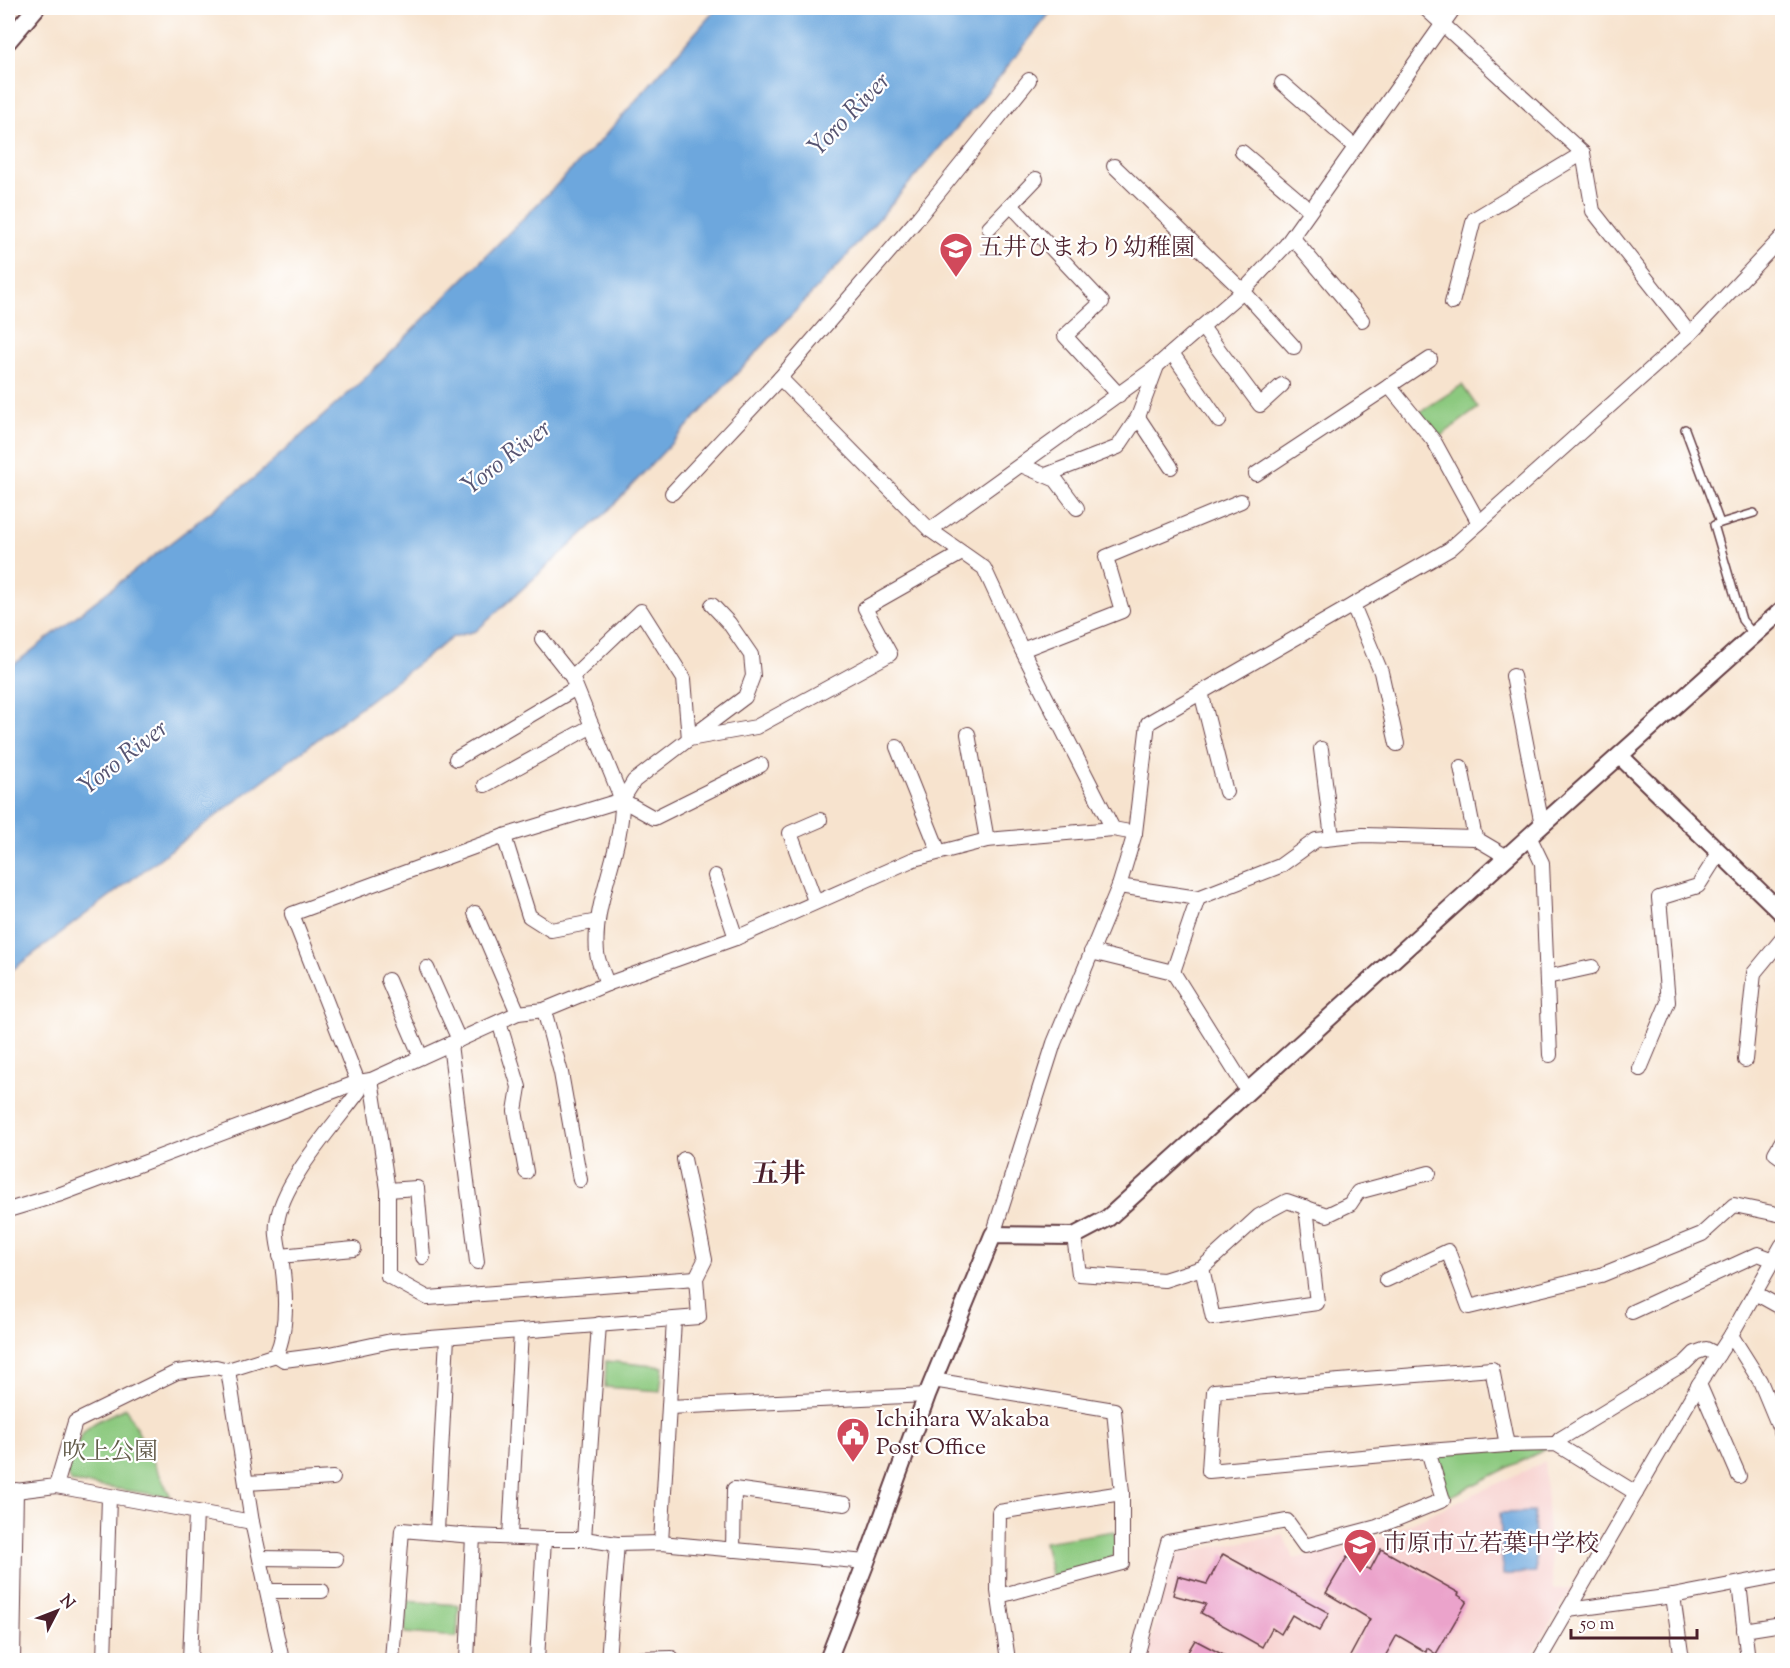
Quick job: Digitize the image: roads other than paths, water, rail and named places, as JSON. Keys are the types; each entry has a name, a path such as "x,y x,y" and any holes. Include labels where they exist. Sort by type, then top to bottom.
{"street":[{"path":"8,41 36,8"},
{"path":"1425,8 1583,153 1593,211 1690,334"},
{"path":"930,530 1157,366 1243,291 1292,237 1454,8"},
{"path":"672,493 780,378 914,223 1029,80"},
{"path":"1282,83 1355,147"},
{"path":"1242,152 1310,210"},
{"path":"1452,303 1473,219 1583,153"},
{"path":"1114,166 1243,291 1294,347"},
{"path":"989,228 1036,178"},
{"path":"1011,205 1102,302 1065,336 1119,395"},
{"path":"1292,237 1362,320"},
{"path":"828,1660 930,1388 993,1235 1053,1043 1119,886 1135,833 1148,723 1450,549 1690,334 1782,237"},
{"path":"1202,327 1260,405 1282,385"},
{"path":"1172,353 1219,421"},
{"path":"1256,474 1430,359"},
{"path":"1046,475 1118,447 1138,417 1157,366"},
{"path":"780,378 930,530 984,568 1022,650 1113,829"},
{"path":"1389,386 1434,441 1479,523"},
{"path":"1138,417 1171,467"},
{"path":"1021,465 1056,480 1077,507"},
{"path":"1022,650 1122,610 1106,557 1241,501"},
{"path":"689,739 756,727 890,654 865,608 962,553"},
{"path":"1353,605 1381,672 1397,744"},
{"path":"696,1278 428,1298 388,1276 388,1190 364,1081 292,914 504,836 622,800 634,781 745,696 753,676 752,656 729,622 712,606"},
{"path":"456,759 574,682 641,611 684,679 689,739"},
{"path":"993,1235 1074,1236 1108,1218 1754,635 1781,615"},
{"path":"542,639 574,682 622,800 622,820 597,921 597,954 607,984"},
{"path":"1513,676 1542,863 1550,1055"},
{"path":"1202,692 1226,792"},
{"path":"484,785 592,726"},
{"path":"968,734 987,840"},
{"path":"897,747 939,852"},
{"path":"1321,749 1332,838"},
{"path":"1620,756 1782,913"},
{"path":"622,800 654,818 761,765"},
{"path":"1461,767 1475,838"},
{"path":"814,901 790,833 820,820"},
{"path":"8,1210 60,1194 364,1081 518,1013 544,1010 607,984 736,938 814,901 914,859 987,840 1113,829 1135,833"},
{"path":"1119,886 1198,898 1280,866 1316,840 1363,835 1475,838 1507,857"},
{"path":"504,836 529,916 551,930 597,921"},
{"path":"1640,1069 1668,1002 1659,898 1698,886 1719,853"},
{"path":"715,876 736,938"},
{"path":"1173,972 1198,898"},
{"path":"475,913 518,1013"},
{"path":"1745,1060 1754,973 1782,939"},
{"path":"1091,952 1173,972 1248,1092"},
{"path":"1547,977 1592,967"},
{"path":"427,968 455,1042 477,1262"},
{"path":"388,980 421,1057"},
{"path":"544,1010 561,1073 580,1180"},
{"path":"500,1022 519,1087 515,1111 526,1172"},
{"path":"56,1486 75,1422 177,1372 216,1367 228,1370 276,1355 282,1343 285,1311 276,1234 280,1208 305,1164 364,1081"},
{"path":"1782,1141 1775,1153 1782,1158"},
{"path":"276,1355 284,1360 330,1354 391,1341 699,1317 696,1278 705,1260 684,1158"},
{"path":"1074,1236 1079,1274 1164,1280 1202,1268 1259,1216 1287,1201 1327,1215 1350,1204 1358,1192 1429,1173"},
{"path":"388,1190 417,1188 423,1257"},
{"path":"1386,1280 1448,1251 1469,1307 1601,1275 1702,1234 1734,1205 1782,1215"},
{"path":"1202,1268 1213,1318 1317,1303 1306,1207"},
{"path":"1539,1660 1782,1245"},
{"path":"280,1256 354,1249"},
{"path":"1632,1312 1758,1254 1774,1260"},
{"path":"1755,1293 1782,1308"},
{"path":"661,1543 674,1320"},
{"path":"584,1539 599,1324"},
{"path":"510,1537 521,1331"},
{"path":"1731,1335 1760,1381 1782,1434"},
{"path":"437,1532 447,1337"},
{"path":"1556,1444 1560,1439 1685,1363 1695,1353 1706,1349 1718,1355"},
{"path":"1507,1445 1491,1369 1214,1391 1209,1471 1428,1451 1556,1444 1636,1493"},
{"path":"228,1370 252,1522 282,1660"},
{"path":"1700,1384 1739,1476"},
{"path":"669,1407 930,1388 1113,1410 1122,1493 1122,1563 999,1596"},
{"path":"1136,1660 1168,1542 1287,1521 1305,1546 1377,1527 1443,1500 1428,1451"},
{"path":"246,1483 333,1478"},
{"path":"13,1660 12,1491 56,1486 252,1522"},
{"path":"733,1550 734,1489 846,1504"},
{"path":"1008,1660 999,1596 999,1512 1122,1493"},
{"path":"104,1660 109,1497"},
{"path":"190,1660 196,1512"},
{"path":"392,1660 402,1530 473,1536 584,1539 617,1544 661,1543 866,1562"},
{"path":"467,1660 473,1536"},
{"path":"537,1660 544,1539"},
{"path":"617,1544 602,1660 672,1658 672,1660"},
{"path":"260,1558 336,1559"},
{"path":"1569,1610 1673,1596 1782,1575"},
{"path":"1738,1584 1748,1660"},
{"path":"268,1591 322,1591"},
{"path":"1673,1596 1682,1660"},
{"path":"1744,1630 1782,1624"}],"lane":[{"path":"1685,429 1720,523"},
{"path":"1754,513 1714,525 1742,620 1754,635"}],"water":[{"name":"Yoro River","path":"717,8 1054,8 985,95 846,257 607,512 476,631 453,637 8,973 8,669 254,478 362,381 601,140"},
{"path":"1534,1512 1536,1572 1503,1575 1500,1513"}],"place":[{"name":"五井ひまわり幼稚園","path":"956,278"},
{"name":"Ichihara Wakaba Post Office","path":"853,1463"},
{"name":"市原市立若葉中学校","path":"1360,1574"}],"district":[{"name":"五井","path":"779,1175"}],"park label":[{"name":"吹上公園","path":"110,1453"}]}
